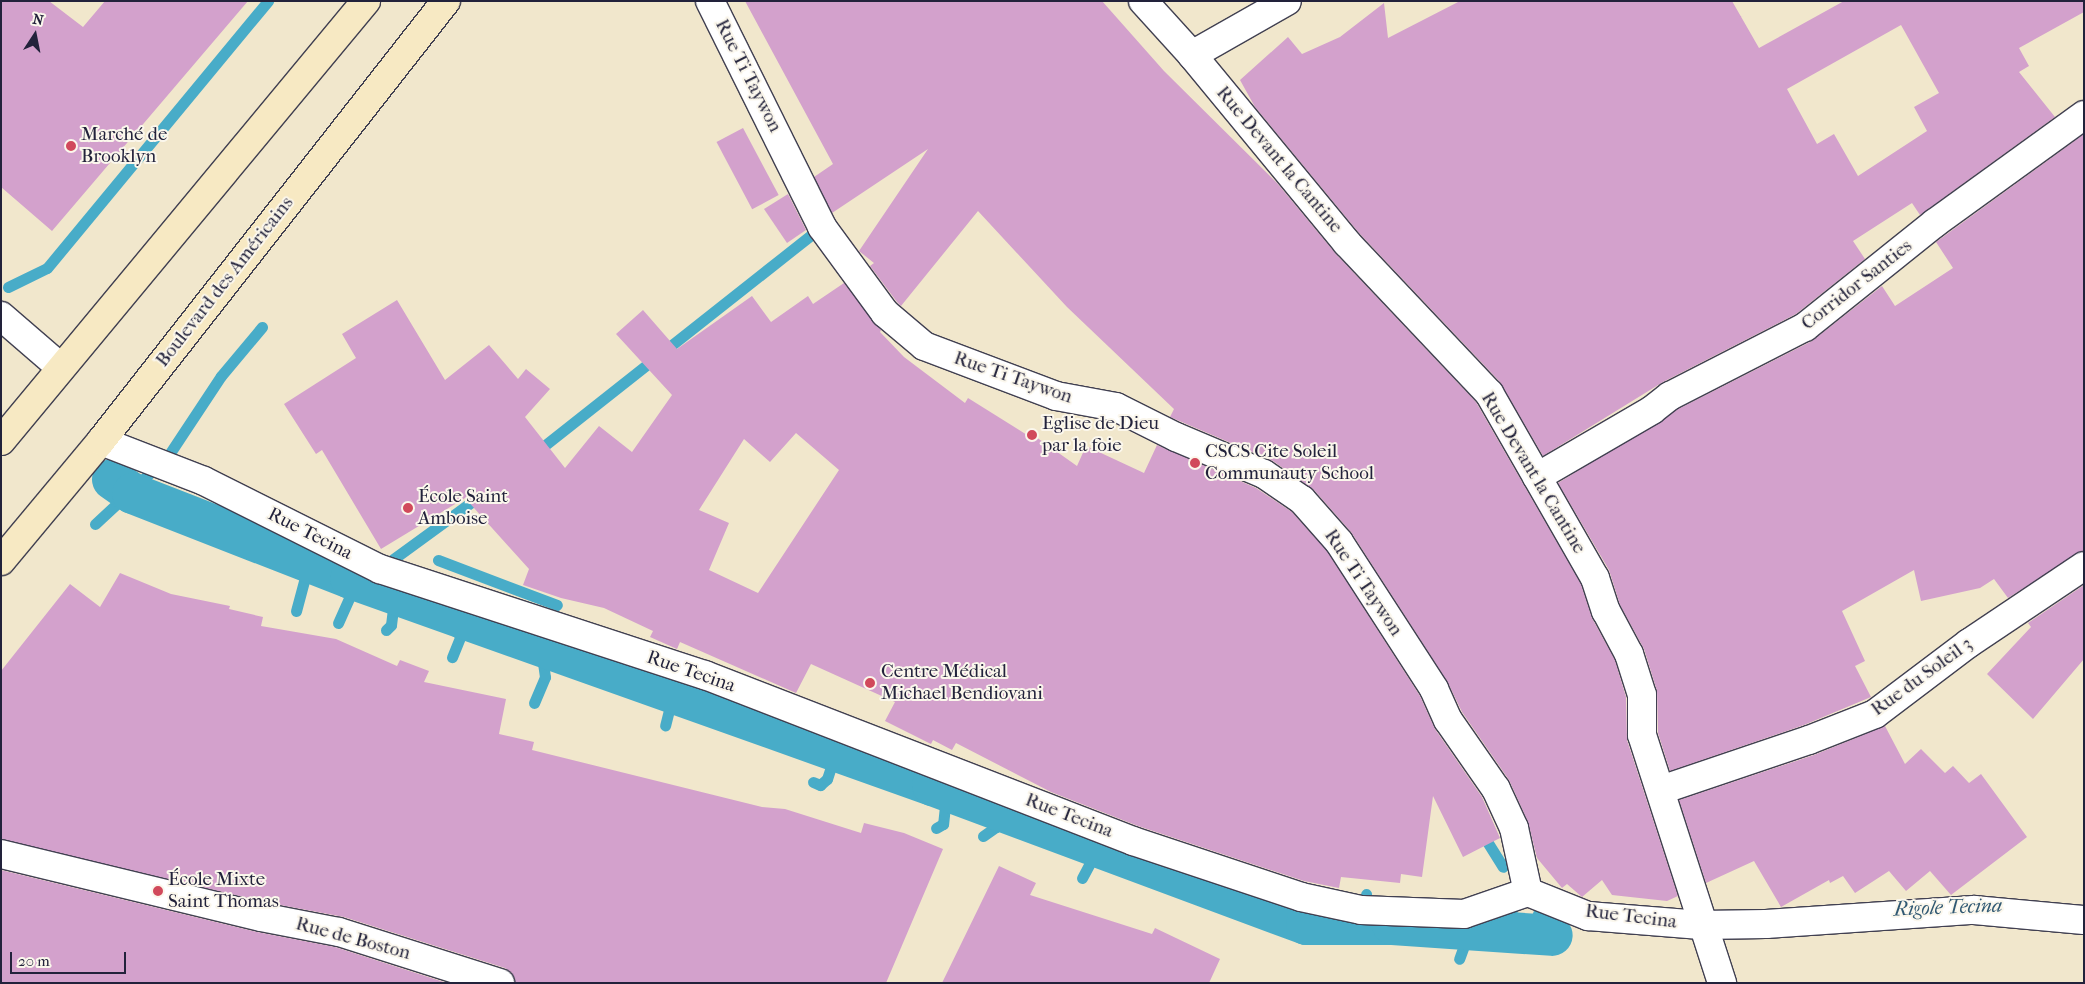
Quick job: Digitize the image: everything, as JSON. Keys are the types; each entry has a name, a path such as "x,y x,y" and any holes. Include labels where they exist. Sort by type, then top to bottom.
{"main road":[{"path":"1,441 60,367 366,1"},
{"name":"Boulevard des Américains","path":"1,561 101,441 446,1"}],"street":[{"name":"Rue Ti Taywon","path":"710,1 822,227 885,313 924,346 1056,396 1116,407 1176,437 1264,474 1302,500 1339,542 1434,689 1448,720 1496,789 1514,828 1528,892"},
{"name":"Rue Devant la Cantine","path":"1143,1 1192,55 1347,243 1489,393 1595,578 1606,611 1629,654 1642,695 1642,736 1720,977"},
{"path":"1192,55 1287,1"},
{"name":"Corridor Santies","path":"1537,477 1652,410 1670,396 1806,327 1935,223 2084,115"},
{"path":"1,316 60,367"},
{"name":"Rue Tecina","path":"101,441 204,481 380,569 705,675 1133,841 1301,897 1361,910 1464,914 1528,892 1588,916 1766,924 1974,910 2084,920"},
{"name":"Rue du Soleil 3","path":"1661,790 1809,740 1875,714 1968,643 2084,566"},
{"name":"Rue de Boston","path":"1,854 261,917 339,932 500,983"}],"building":[{"name":"Marché de Brooklyn","path":"1,1 49,1 83,27 105,1 248,1 52,231 1,187"},
{"path":"745,1 1102,1 1164,71 1277,183 1336,254 1476,402 1581,584 1592,618 1615,660 1626,697 1627,740 1678,896 1667,901 1612,895 1602,880 1582,897 1567,884 1562,888 1537,858 1528,822 1509,780 1462,712 1447,681 1351,532 1314,490 1273,461 1170,417 1174,409 1067,307 978,211 901,306 870,266 874,263 859,251 928,149 832,213 814,177 833,164"},
{"path":"1460,1 1732,1 1759,48 1844,1 2084,1 2084,12 2019,48 2029,66 2019,72 2055,117 1920,215 1912,203 1853,241 1865,259 1796,314 1663,382 1543,456 1500,382 1359,233 1255,107 1240,80 1288,37 1302,54 1340,37 1384,3 1388,38","holes":["1901,25 1939,93 1914,107 1927,131 1858,176 1834,134 1817,144 1787,89"]},
{"path":"743,128 779,195 752,209 717,142"},
{"path":"2084,134 2084,550 2008,598 1994,579 1980,588 1921,601 1914,570 1842,611 1865,661 1855,666 1871,697 1804,725 1670,771 1658,733 1657,691 1644,649 1620,605 1609,570 1558,483 1678,409 1812,341 1882,286 1895,306 1953,268 1936,242"},
{"path":"788,194 806,230 787,243 764,209"},
{"path":"844,283 881,330 880,332 904,357 965,403 968,398 1035,440 1036,437 1077,466 1086,446 1144,473 1157,445 1256,488 1292,512 1327,551 1420,696 1435,729 1482,797 1500,838 1463,857 1433,796 1422,877 1401,874 1400,883 1341,877 1339,888 1304,881 1138,826 1051,792 956,743 952,750 933,740 931,744 885,721 895,702 811,664 796,693 680,642 677,649 650,637 653,631 604,608 561,598 523,585 529,569 465,498 381,549 322,450 316,454 284,404 356,358 342,334 397,300 445,380 489,345 518,379 526,369 550,389 525,417 565,468 599,426 632,452 672,395 616,334 643,310 677,349 752,296 771,322 808,296 813,304","holes":["796,433 839,470 758,593 709,570 729,523 699,510 744,439 770,462"]},
{"path":"120,573 171,594 230,606 229,609 263,617 261,626 336,639 397,666 400,660 429,671 424,682 506,699 499,734 534,742 532,750 762,807 785,809 861,833 864,823 904,833 943,849 886,983 515,983 512,973 505,968 344,917 264,902 1,839 1,671 70,584 100,607"},
{"path":"2084,585 2084,659 2033,719 1987,674 2031,627 2028,623"},
{"path":"1885,726 1905,764 1921,749 1945,773 1953,766 1969,783 1981,774 2027,837 1951,895 1930,871 1906,891 1889,871 1855,893 1843,876 1830,883 1829,880 1781,907 1754,861 1706,883 1679,800 1814,755"},
{"path":"999,866 1036,883 1030,895 1152,934 1155,928 1220,959 1209,983 942,983"},
{"path":"1,870 257,932 335,947 447,983 1,983"}],"waterway":[{"path":"8,287 47,268 268,1"},
{"path":"535,453 816,231"},
{"path":"170,453 221,376 262,327"},
{"path":"95,524 151,472"},
{"path":"112,479 132,493 350,578 932,785 1306,924 1392,924 1552,935"},
{"path":"381,568 481,495"},
{"path":"296,611 305,578 302,559"},
{"path":"438,560 557,605"},
{"path":"332,571 362,567"},
{"path":"338,623 351,594 350,578"},
{"path":"386,630 391,625 394,601 388,592"},
{"path":"483,627 493,605"},
{"path":"441,611 452,629 461,635 452,657"},
{"path":"534,703 545,677 542,655 537,645"},
{"path":"661,689 669,710 665,726"},
{"path":"813,782 820,785 827,779 831,767 822,746"},
{"path":"932,785 945,806 943,824 936,828"},
{"path":"983,836 996,827 996,808"},
{"path":"1082,878 1093,857 1090,843"},
{"path":"1488,843 1503,867"},
{"path":"1364,924 1366,894"},
{"path":"1525,933 1535,921 1545,897"},
{"path":"1509,931 1513,898"},
{"path":"1457,928 1466,940 1459,959"}],"place":[{"name":"Marché de Brooklyn","path":"71,146"},
{"name":"Eglise de Dieu par la foie","path":"1032,435"},
{"name":"CSCS Cite Soleil Communauty School","path":"1195,463"},
{"name":"École Saint Amboise","path":"408,508"},
{"name":"Centre Médical Michael Bendiovani","path":"870,683"},
{"name":"École Mixte Saint Thomas","path":"158,891"}],"water label":[{"name":"Rigole Tecina","path":"1948,907"}]}
